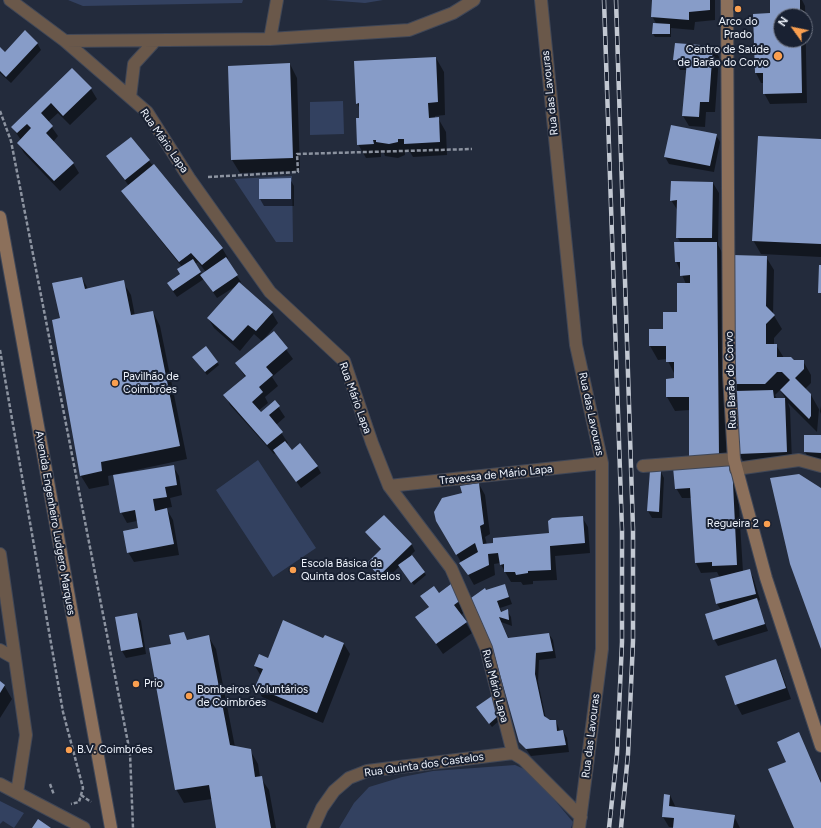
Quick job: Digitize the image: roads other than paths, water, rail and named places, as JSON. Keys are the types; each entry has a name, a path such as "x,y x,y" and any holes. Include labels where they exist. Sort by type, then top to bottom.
{"main road":[{"name":"Rua Barão do Corvo","path":"727,0 729,375 735,464 766,578 821,746"},
{"name":"Avenida Engenheiro Ludgero Marques","path":"0,217 111,828"}],"street":[{"path":"270,39 276,0"},
{"path":"65,41 270,39 409,30 453,13 474,0"},
{"name":"Rua das Lavouras","path":"541,0 576,345 602,463 602,649 580,823"},
{"name":"Rua Mário Lapa","path":"14,1 65,41 147,112 189,178 270,292 344,361 372,443 389,486 451,568 486,648 513,753"},
{"path":"130,97 134,64 155,41"},
{"path":"643,466 735,464 799,460 821,466"},
{"name":"Travessa de Mário Lapa","path":"389,486 602,463"},
{"path":"0,554 26,735 17,793"},
{"path":"0,650 14,658"},
{"path":"513,753 523,759 580,823"},
{"name":"Rua Quinta dos Castelos","path":"313,828 322,808 334,791 349,778 367,771 513,753"},
{"path":"0,784 84,828"}],"railway":[{"path":"604,0 622,530 622,642 617,754 609,828"},
{"path":"616,0 633,529 633,641 628,754 621,828"}],"place":[{"name":"Arco do Prado","path":"738,9"},
{"name":"Centro de Saúde de Barão do Corvo","path":"778,56"},
{"name":"Pavilhão de Coimbrões","path":"115,383"},
{"name":"Regueira 2","path":"767,524"},
{"name":"Escola Básica da Quinta dos Castelos","path":"293,570"},
{"name":"Prio","path":"136,684"},
{"name":"Bombeiros Voluntários de Coimbrões","path":"189,696"},
{"name":"B.V. Coimbrões","path":"69,750"}]}
